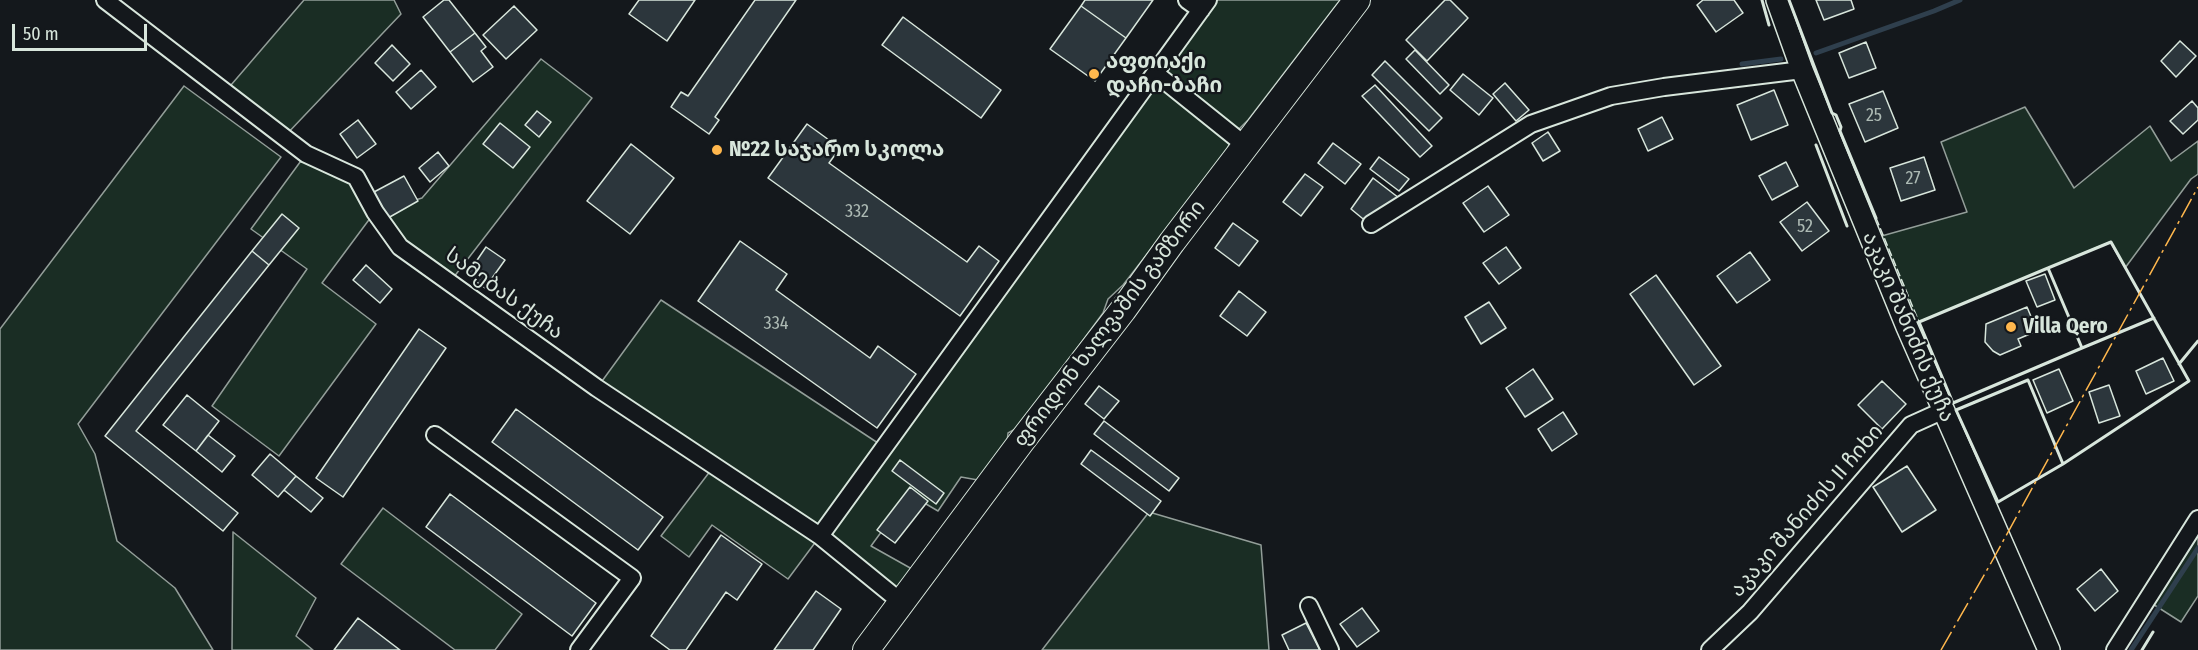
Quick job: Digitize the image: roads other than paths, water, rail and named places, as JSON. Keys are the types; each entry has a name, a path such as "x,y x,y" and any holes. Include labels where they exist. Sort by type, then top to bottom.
{"main road":[{"name":"ფრიდონ ხალვაშის გამზირი","path":"866,650 1357,0"}],"street":[{"name":"სამებას ქუჩა","path":"105,0 306,154 356,177 375,212 400,247 597,388 820,536 901,603"},
{"name":"აკაკი შანიძის ქუჩა","path":"1777,0 1802,70 1942,411 2049,650"},
{"path":"820,536 1155,73 1199,3"},
{"path":"1371,224 1531,124 1611,96 1802,70"},
{"path":"1155,73 1246,146"},
{"name":"აკაკი შანიძის II ჩიხი","path":"1710,650 1750,612 1911,425 1942,411"},
{"path":"435,435 632,578 579,650"},
{"path":"2115,650 2198,519"},
{"path":"1309,606 1330,650"}],"waterway":[{"path":"1816,53 1960,0"},
{"path":"1742,64 1781,59"},
{"path":"2131,650 2198,548"}],"place":[{"name":"აფთიაქი დაჩი-ბაჩი","path":"1094,74"},
{"name":"№22 საჯარო სკოლა","path":"717,150"},
{"name":"Villa Qero","path":"2011,327"}]}
